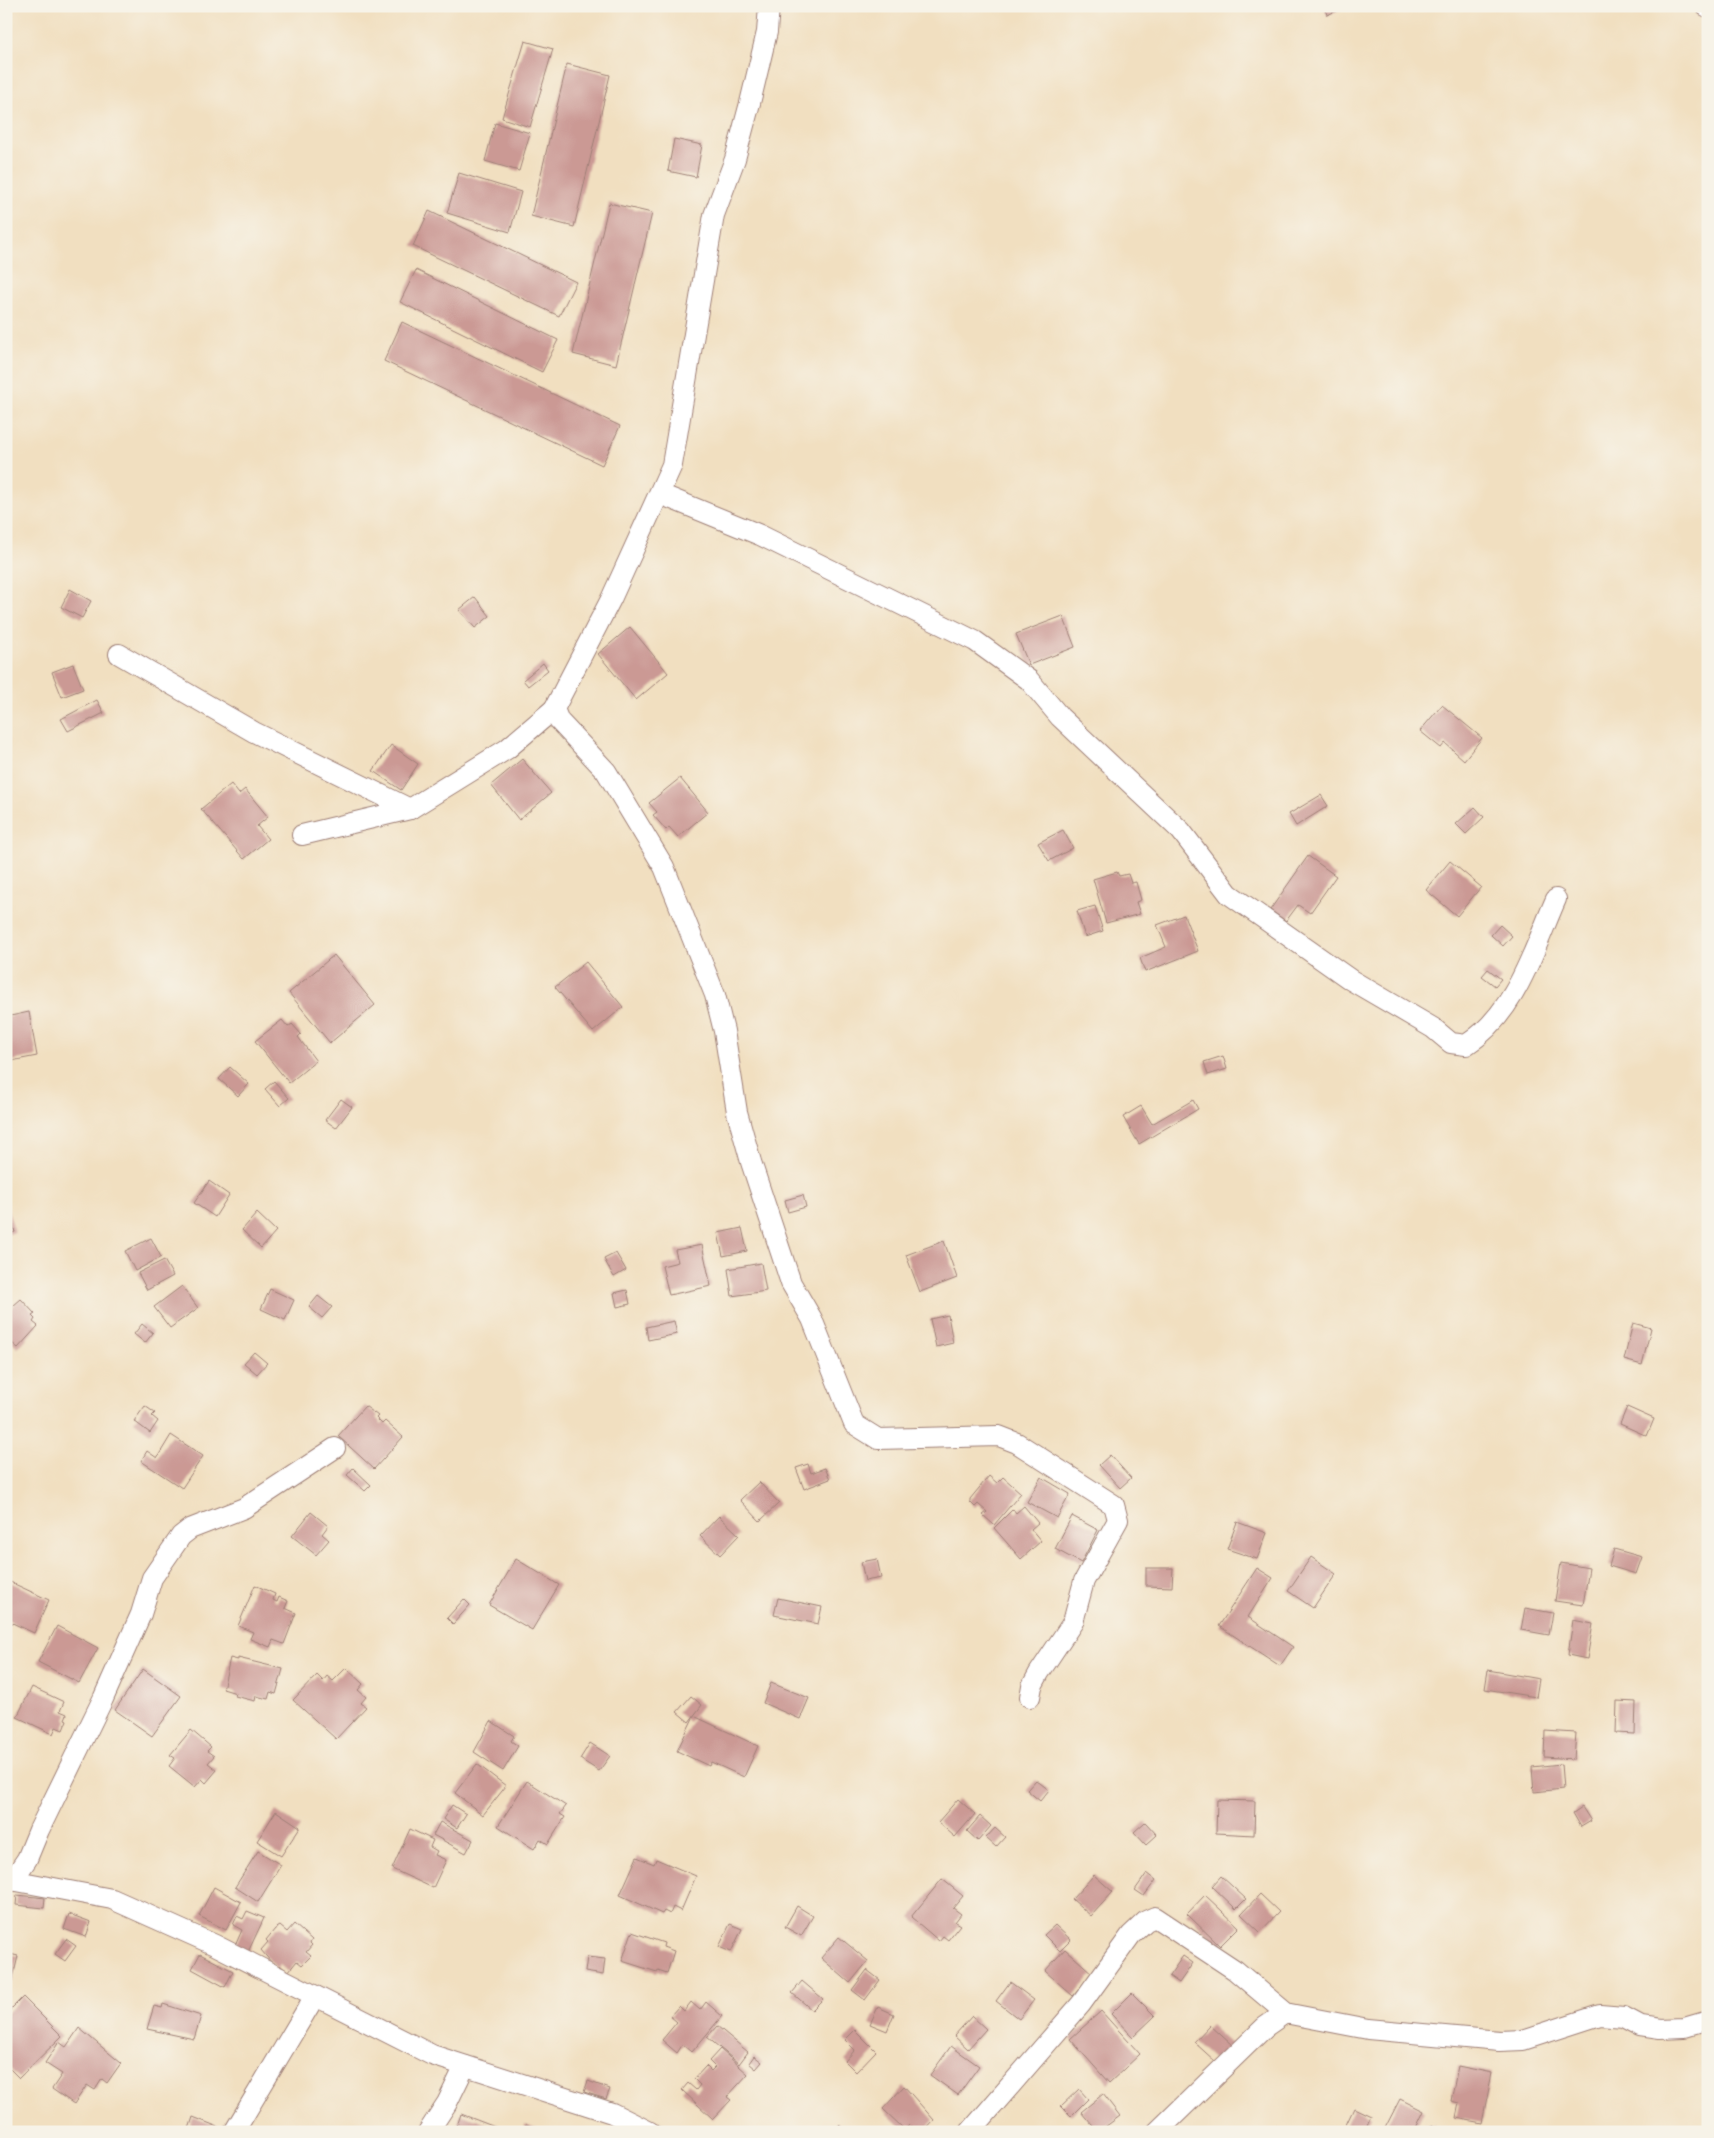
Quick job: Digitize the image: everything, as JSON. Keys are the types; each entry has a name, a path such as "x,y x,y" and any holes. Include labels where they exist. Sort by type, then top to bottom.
{"street":[{"path":"302,835 410,809 507,749 554,709 611,600 660,494 674,455 714,215 735,158 750,103 767,32 770,6"},
{"path":"660,494 760,535 975,641 1030,680 1060,717 1181,831 1229,894 1351,980 1433,1028 1451,1043 1466,1045 1484,1034 1510,1004 1556,899"},
{"path":"120,654 254,732 410,809"},
{"path":"554,709 559,721 606,771 664,868 715,995 724,1031 737,1112 751,1162 785,1266 791,1283 812,1319 854,1424 878,1439 998,1436 1017,1443 1114,1505 1118,1520 1084,1581 1073,1622 1035,1679 1030,1697"},
{"path":"9,1880 28,1859 38,1830 103,1699 141,1614 152,1578 181,1536 190,1529 244,1508 334,1448"},
{"path":"9,1880 112,1899 208,1942 432,2054 612,2113 650,2132"},
{"path":"970,2132 1081,2004 1131,1935 1146,1921 1155,1917 1163,1920 1235,1970 1287,2014"},
{"path":"234,2132 315,1996"},
{"path":"1157,2132 1265,2027 1285,2013 1368,2029 1499,2041 1523,2040 1600,2015 1624,2018 1641,2026 1661,2029 1684,2028 1708,2021"},
{"path":"428,2132 447,2103 465,2066"}],"building":[{"path":"1324,6 1348,6 1327,15"},
{"path":"525,41 553,49 530,127 502,118"},
{"path":"567,64 610,75 574,227 531,216"},
{"path":"495,123 530,133 519,171 485,161"},
{"path":"674,139 702,145 696,177 668,171"},
{"path":"459,173 521,192 510,232 447,213"},
{"path":"609,203 652,213 616,365 573,354"},
{"path":"429,211 576,282 559,316 413,246"},
{"path":"416,270 558,340 542,372 400,302"},
{"path":"402,322 620,426 602,465 384,361"},
{"path":"70,589 91,601 82,618 61,607"},
{"path":"475,597 490,616 475,628 459,610"},
{"path":"1063,616 1075,647 1029,665 1016,634"},
{"path":"630,627 668,673 636,700 598,654"},
{"path":"543,663 548,670 528,686 523,680"},
{"path":"73,664 83,689 62,697 52,672"},
{"path":"97,700 104,713 68,731 61,719"},
{"path":"1442,705 1482,738 1464,760 1445,743 1441,748 1420,731"},
{"path":"391,745 418,764 401,790 373,771"},
{"path":"522,759 551,793 519,820 491,785"},
{"path":"680,778 708,812 678,837 669,827 666,830 653,815 657,812 649,803"},
{"path":"231,784 239,794 245,789 268,817 257,826 268,839 244,859 201,809"},
{"path":"1321,795 1328,806 1296,826 1289,814"},
{"path":"1475,807 1484,817 1466,834 1456,824"},
{"path":"1063,830 1073,848 1049,861 1038,843"},
{"path":"1308,856 1336,876 1310,913 1298,905 1286,921 1270,910"},
{"path":"1450,861 1481,887 1457,916 1426,890"},
{"path":"1117,872 1119,876 1128,874 1131,883 1136,882 1141,900 1136,902 1140,914 1106,923 1093,879"},
{"path":"1095,906 1103,931 1085,937 1077,911"},
{"path":"1184,915 1198,951 1145,972 1140,958 1166,947 1157,925"},
{"path":"1500,925 1512,936 1503,946 1491,935"},
{"path":"334,955 375,1005 330,1043 289,993"},
{"path":"586,962 623,1007 593,1032 555,987"},
{"path":"1488,969 1501,979 1495,986 1482,976"},
{"path":"29,1012 37,1056 6,1062 6,1017"},
{"path":"282,1020 288,1027 292,1024 301,1034 298,1037 316,1061 289,1083 255,1041"},
{"path":"1223,1056 1227,1069 1208,1075 1204,1062"},
{"path":"230,1067 249,1084 238,1096 219,1079"},
{"path":"274,1081 289,1098 280,1106 265,1089"},
{"path":"341,1099 352,1107 336,1128 325,1120"},
{"path":"1193,1100 1198,1109 1139,1144 1123,1117 1141,1106 1152,1124"},
{"path":"209,1181 229,1195 215,1217 194,1203"},
{"path":"803,1195 806,1207 788,1212 785,1200"},
{"path":"6,1205 15,1232 6,1235"},
{"path":"257,1213 276,1231 261,1248 242,1230"},
{"path":"742,1228 747,1251 723,1256 718,1233"},
{"path":"151,1238 161,1257 135,1271 125,1251"},
{"path":"944,1241 957,1278 920,1292 906,1255"},
{"path":"702,1245 711,1286 669,1295 662,1266 678,1262 675,1250"},
{"path":"616,1253 626,1270 614,1277 604,1259"},
{"path":"164,1260 173,1276 147,1290 138,1273"},
{"path":"761,1263 766,1291 732,1296 728,1269"},
{"path":"182,1286 198,1308 170,1328 154,1307"},
{"path":"270,1289 294,1300 285,1320 261,1309"},
{"path":"627,1290 630,1304 617,1307 614,1293"},
{"path":"318,1296 332,1307 322,1318 309,1307"},
{"path":"21,1299 35,1314 32,1316 35,1319 33,1322 38,1326 18,1348 6,1338 6,1312"},
{"path":"948,1315 953,1343 936,1347 930,1319"},
{"path":"674,1321 677,1334 648,1340 646,1327"},
{"path":"1633,1323 1651,1328 1642,1365 1624,1360"},
{"path":"142,1324 153,1333 145,1343 134,1334"},
{"path":"254,1352 267,1363 257,1374 244,1363"},
{"path":"145,1406 155,1413 152,1416 158,1421 150,1433 134,1421"},
{"path":"365,1406 378,1416 376,1418 382,1424 385,1421 403,1437 374,1469 338,1436"},
{"path":"1627,1407 1654,1419 1647,1436 1620,1424"},
{"path":"171,1435 203,1456 182,1488 141,1461 147,1451 157,1458"},
{"path":"1110,1455 1131,1478 1120,1488 1099,1465"},
{"path":"808,1464 811,1473 825,1468 830,1479 804,1489 796,1468"},
{"path":"353,1468 371,1485 365,1491 347,1475"},
{"path":"989,1476 997,1483 1003,1477 1021,1493 994,1525 983,1515 987,1512 978,1504 975,1507 970,1502 970,1499"},
{"path":"1041,1477 1070,1494 1057,1518 1027,1502"},
{"path":"759,1482 779,1503 760,1521 740,1500"},
{"path":"1024,1506 1038,1523 1031,1529 1041,1541 1021,1559 994,1528 1013,1509 1016,1513"},
{"path":"311,1512 328,1526 322,1534 329,1540 316,1555 292,1536"},
{"path":"719,1516 739,1535 720,1555 700,1536"},
{"path":"1072,1516 1098,1530 1081,1563 1055,1549"},
{"path":"1237,1522 1267,1533 1257,1559 1227,1549"},
{"path":"1614,1549 1642,1557 1636,1574 1609,1566"},
{"path":"1311,1557 1336,1574 1313,1608 1288,1591"},
{"path":"516,1559 559,1585 532,1630 489,1605"},
{"path":"877,1559 881,1578 865,1581 861,1562"},
{"path":"1561,1563 1589,1568 1583,1605 1555,1601"},
{"path":"1146,1568 1173,1568 1172,1587 1146,1586"},
{"path":"1257,1568 1273,1578 1248,1617 1293,1647 1280,1666 1219,1626"},
{"path":"8,1581 49,1600 34,1633 6,1620"},
{"path":"255,1585 275,1594 273,1600 277,1602 279,1597 288,1601 285,1608 296,1613 284,1644 273,1640 270,1647 250,1639 253,1632 238,1626"},
{"path":"778,1598 822,1607 818,1624 774,1615"},
{"path":"464,1599 470,1605 453,1624 447,1618"},
{"path":"1525,1608 1553,1613 1549,1635 1521,1630"},
{"path":"1573,1620 1593,1624 1587,1659 1568,1655"},
{"path":"57,1626 98,1648 79,1683 38,1662"},
{"path":"230,1658 238,1660 238,1658 283,1669 276,1694 270,1692 268,1699 256,1696 255,1701 235,1696 236,1693 223,1689"},
{"path":"346,1668 363,1684 358,1690 366,1697 361,1703 366,1707 336,1739 293,1700 317,1675 323,1681 327,1676 333,1681"},
{"path":"143,1669 181,1696 152,1736 115,1710"},
{"path":"1488,1670 1539,1679 1536,1697 1485,1689"},
{"path":"771,1683 809,1698 800,1719 763,1703"},
{"path":"32,1687 64,1702 60,1711 67,1714 63,1730 56,1727 53,1734 17,1717"},
{"path":"691,1696 702,1705 689,1722 677,1712"},
{"path":"1617,1701 1636,1702 1635,1734 1616,1733"},
{"path":"694,1716 758,1746 744,1777 711,1762 709,1766 677,1751"},
{"path":"491,1721 514,1736 511,1741 518,1746 503,1771 474,1752"},
{"path":"191,1730 211,1747 207,1751 214,1756 208,1763 217,1770 206,1783 202,1779 195,1787 169,1766 175,1758 170,1755"},
{"path":"1545,1731 1576,1733 1574,1759 1544,1757"},
{"path":"590,1743 610,1756 599,1771 580,1759"},
{"path":"477,1764 506,1786 483,1815 455,1793"},
{"path":"1561,1764 1563,1789 1534,1792 1532,1767"},
{"path":"1036,1780 1049,1790 1040,1801 1027,1790"},
{"path":"527,1781 566,1806 560,1814 565,1817 548,1844 540,1839 534,1849 498,1826"},
{"path":"958,1799 975,1814 955,1837 938,1822"},
{"path":"1217,1800 1255,1801 1254,1835 1216,1833"},
{"path":"452,1805 466,1814 457,1828 443,1819"},
{"path":"1582,1807 1591,1821 1581,1827 1573,1813"},
{"path":"276,1811 300,1827 281,1856 257,1841"},
{"path":"980,1816 991,1826 978,1841 967,1831"},
{"path":"440,1822 473,1840 466,1853 433,1835"},
{"path":"1145,1822 1157,1835 1146,1845 1134,1832"},
{"path":"995,1828 1005,1837 996,1847 986,1838"},
{"path":"410,1829 433,1840 430,1847 437,1851 435,1855 446,1860 433,1888 392,1869"},
{"path":"258,1851 281,1865 258,1902 235,1887"},
{"path":"637,1857 654,1864 656,1859 696,1876 681,1911 673,1907 670,1914 664,1911 662,1914 620,1895"},
{"path":"1147,1873 1156,1880 1144,1896 1135,1890"},
{"path":"1094,1875 1113,1892 1091,1916 1072,1899"},
{"path":"1221,1876 1246,1899 1236,1909 1212,1886"},
{"path":"942,1879 963,1896 953,1908 961,1914 955,1922 960,1925 948,1940 943,1936 939,1941 911,1917"},
{"path":"214,1887 241,1902 226,1930 199,1916"},
{"path":"1260,1894 1279,1912 1260,1932 1241,1914"},
{"path":"17,1895 45,1898 44,1908 16,1905"},
{"path":"1205,1895 1239,1927 1220,1946 1187,1914"},
{"path":"797,1906 813,1916 801,1936 785,1927"},
{"path":"247,1911 264,1918 248,1952 235,1946 242,1930 233,1925 237,1916 243,1919"},
{"path":"69,1914 91,1922 86,1937 64,1929"},
{"path":"294,1924 312,1940 310,1943 312,1945 306,1952 311,1956 302,1965 297,1961 288,1972 280,1965 277,1969 261,1950 275,1929 280,1926 287,1932"},
{"path":"730,1924 742,1929 731,1952 719,1947"},
{"path":"1055,1925 1071,1940 1060,1951 1044,1935"},
{"path":"632,1932 664,1943 663,1947 674,1951 667,1973 658,1970 657,1972 622,1961"},
{"path":"839,1937 868,1961 850,1983 821,1958"},
{"path":"66,1939 76,1946 65,1961 55,1954"},
{"path":"1065,1949 1093,1974 1073,1996 1045,1971"},
{"path":"6,1953 18,1956 12,1982 6,1981"},
{"path":"200,1954 233,1971 225,1987 192,1969"},
{"path":"1183,1956 1193,1963 1179,1983 1169,1976"},
{"path":"587,1957 605,1959 603,1975 585,1972"},
{"path":"867,1970 880,1980 865,2000 852,1990"},
{"path":"802,1981 823,1999 812,2010 792,1993"},
{"path":"1010,1982 1034,2000 1019,2019 996,2001"},
{"path":"1132,1993 1155,2016 1133,2037 1111,2014"},
{"path":"23,1997 62,2036 19,2078 6,2065 6,2014"},
{"path":"691,2002 700,2010 706,2002 722,2016 692,2052 683,2044 677,2053 662,2040 677,2022 670,2016 679,2006 684,2011"},
{"path":"163,2004 201,2016 194,2039 147,2029 154,2006 162,2008"},
{"path":"878,2007 894,2014 887,2031 870,2024"},
{"path":"1101,2011 1140,2054 1109,2083 1070,2039"},
{"path":"972,2016 986,2029 968,2049 954,2036"},
{"path":"1210,2025 1232,2045 1216,2062 1194,2042"},
{"path":"717,2026 748,2052 739,2064 707,2037"},
{"path":"79,2028 121,2063 107,2083 102,2079 95,2090 87,2085 74,2104 52,2089 62,2074 45,2063 59,2042 66,2047"},
{"path":"855,2030 876,2051 856,2072 845,2061 855,2050 845,2040"},
{"path":"951,2046 979,2066 958,2095 930,2075"},
{"path":"720,2049 748,2074 727,2097 731,2100 713,2119 682,2090 688,2083 696,2090 700,2085 694,2079 706,2066 711,2071 715,2067 709,2061"},
{"path":"754,2056 762,2062 756,2069 749,2063"},
{"path":"1458,2066 1492,2073 1482,2123 1456,2118 1459,2103 1451,2101"},
{"path":"588,2081 610,2089 606,2099 584,2092"},
{"path":"904,2086 934,2120 923,2132 917,2132 909,2125 905,2130 883,2109"},
{"path":"1079,2089 1088,2099 1071,2116 1061,2106"},
{"path":"1103,2094 1120,2116 1098,2132 1081,2112"},
{"path":"1400,2099 1424,2111 1414,2132 1383,2132"},
{"path":"1354,2108 1371,2116 1364,2132 1350,2132 1344,2129"},
{"path":"461,2114 508,2132 455,2132"},
{"path":"193,2117 226,2130 226,2132 195,2132 189,2129"},
{"path":"526,2124 544,2132 523,2132"},
{"path":"839,2125 847,2131 851,2127 856,2132 833,2132"},
{"path":"1434,2125 1437,2132 1423,2132 1422,2130"}]}
